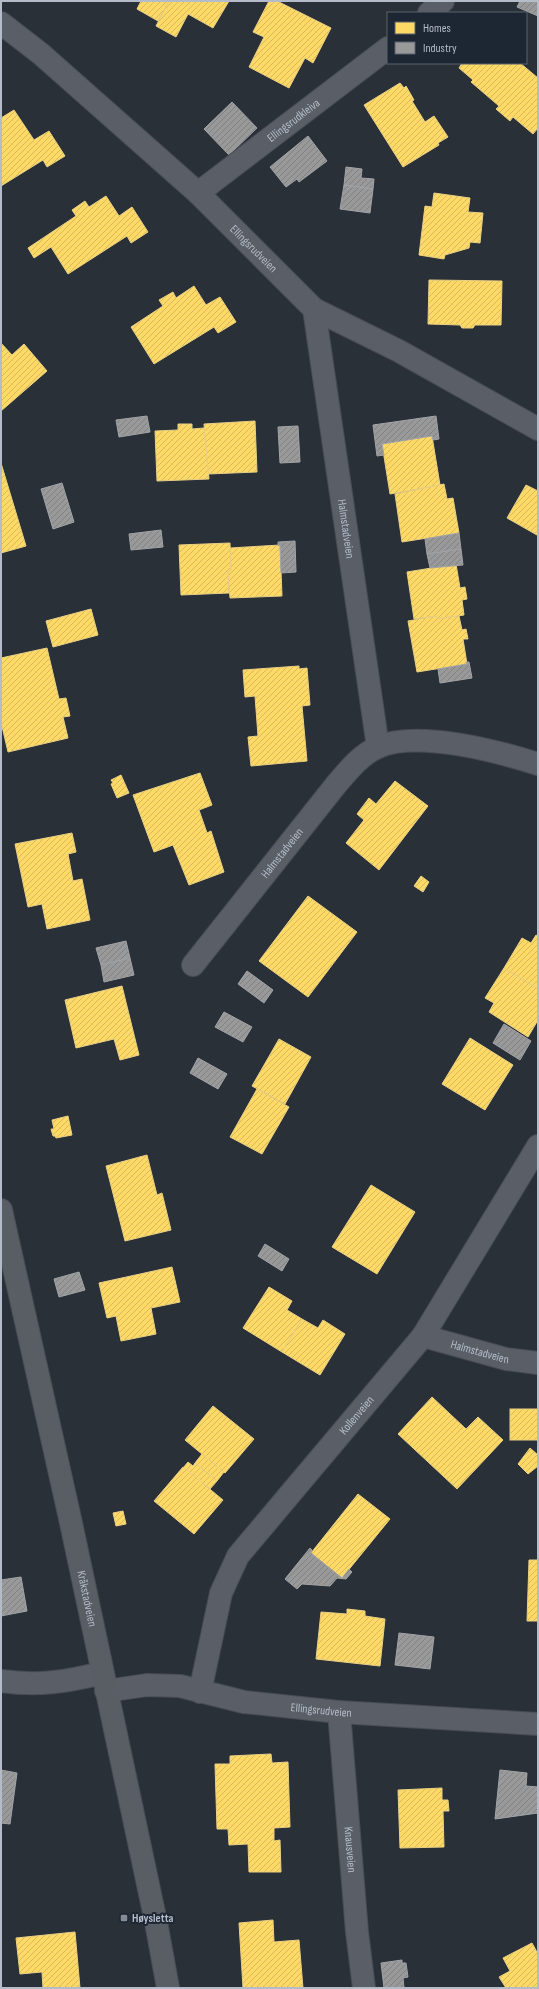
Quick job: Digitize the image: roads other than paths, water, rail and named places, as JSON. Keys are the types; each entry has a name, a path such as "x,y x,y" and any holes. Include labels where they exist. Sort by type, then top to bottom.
{"main road":[{"name":"Kråkstadveien","path":"1,1210 156,1922 168,1988"}],"street":[{"path":"430,12 443,1"},
{"name":"Ellingsrudveien","path":"1,23 41,54 198,193 314,309 399,351 538,429"},
{"name":"Ellingsrudkleiva","path":"198,193 387,49"},
{"name":"Halmstadveien","path":"314,309 378,747"},
{"name":"Halmstadveien","path":"193,965 335,786 352,766 378,747 398,742 422,741 448,743 490,751 538,764"},
{"name":"Kollenveien","path":"200,1692 221,1593 238,1556 423,1336 538,1146"},
{"name":"Halmstadveien","path":"423,1336 506,1359 538,1363"},
{"path":"1,1681 47,1684 68,1681 104,1682"},
{"name":"Ellingsrudveien","path":"104,1682 180,1686 244,1702 339,1712 538,1724"},
{"name":"Knausveien","path":"339,1712 357,1932 364,1988"}],"place":[{"name":"Høysletta","path":"124,1918"}]}
